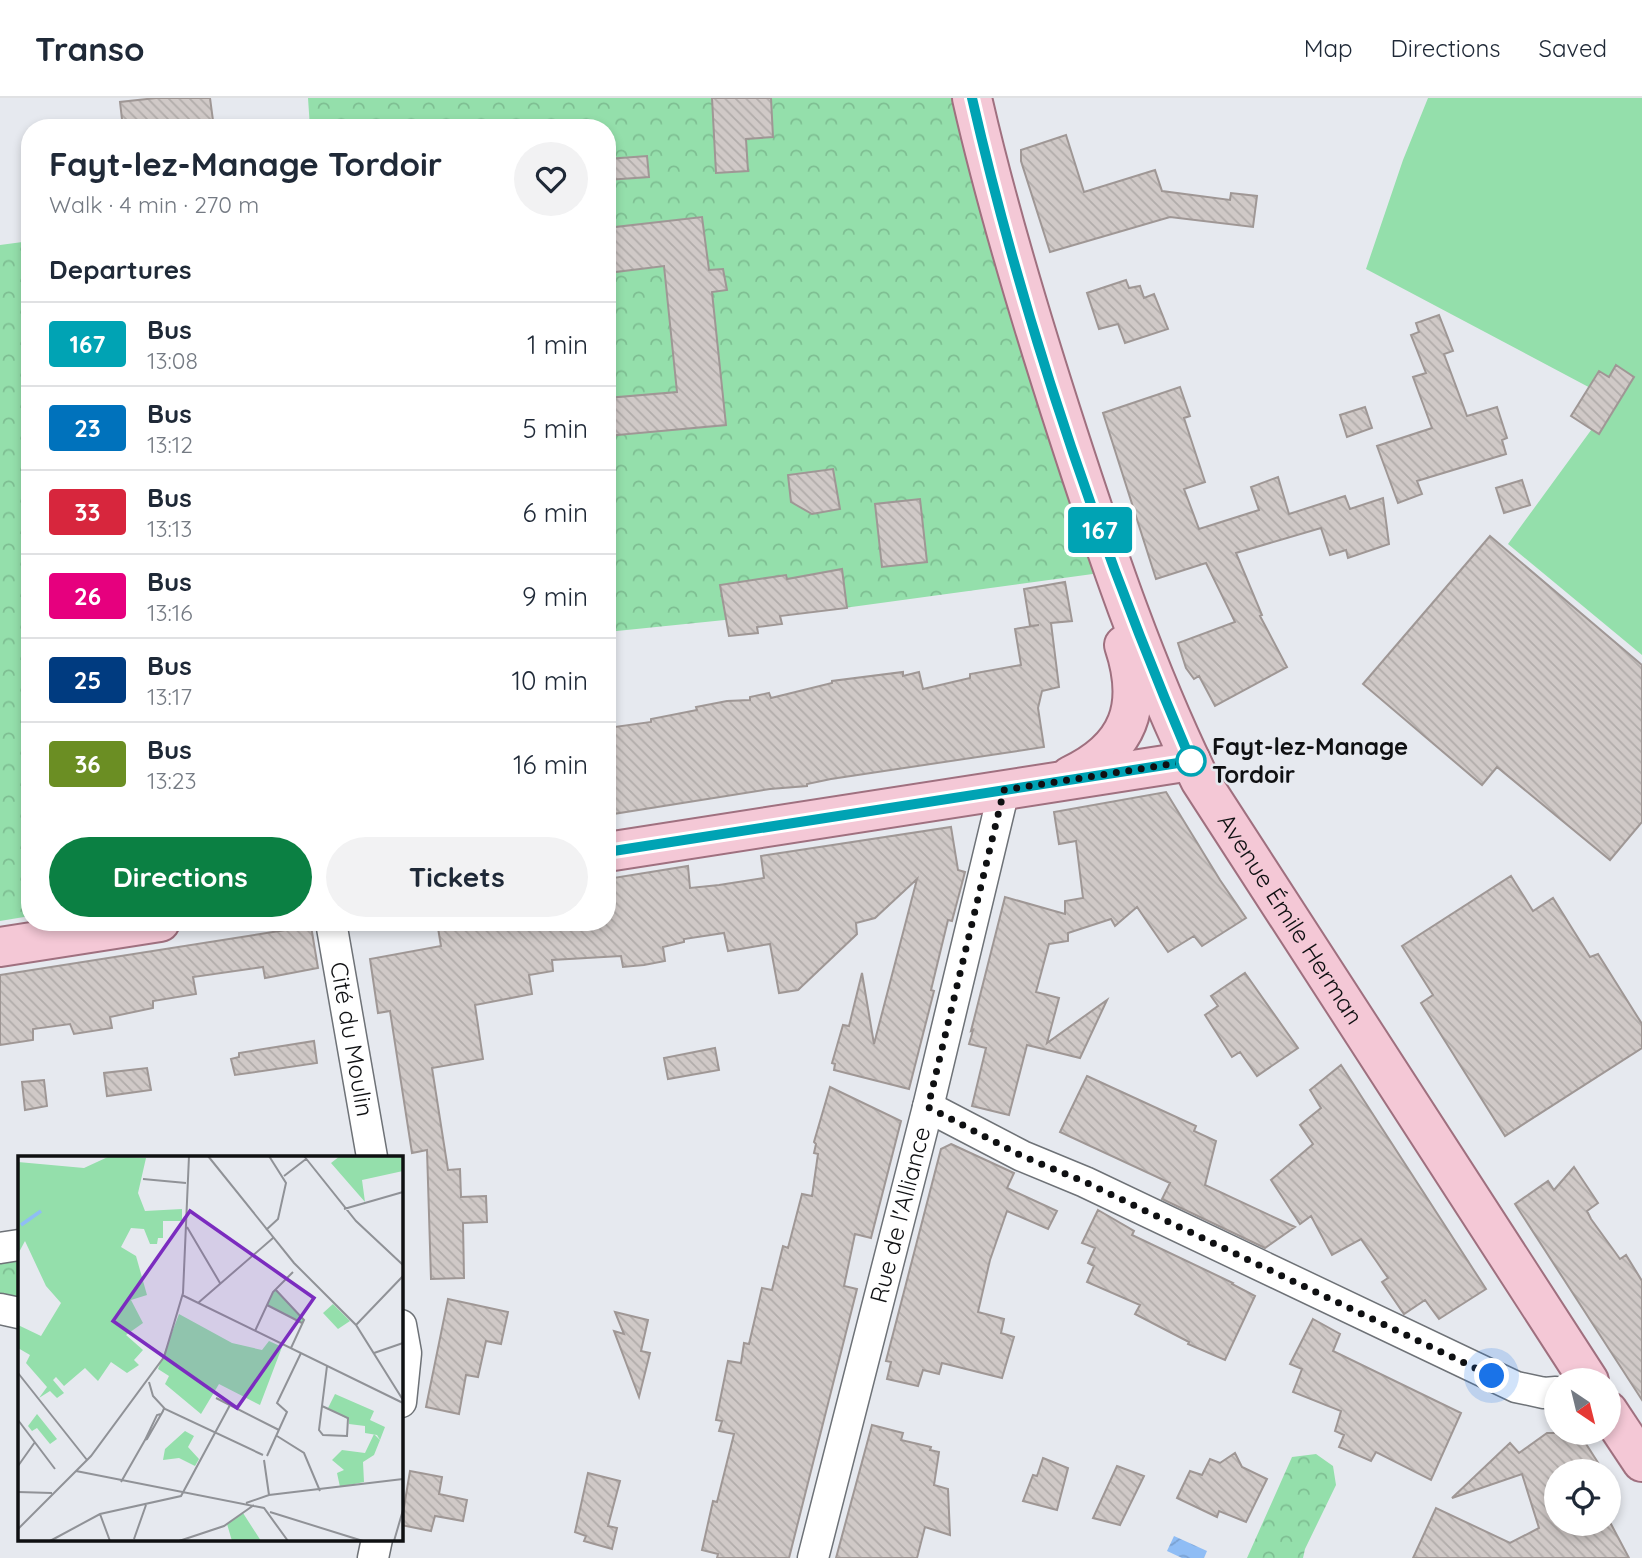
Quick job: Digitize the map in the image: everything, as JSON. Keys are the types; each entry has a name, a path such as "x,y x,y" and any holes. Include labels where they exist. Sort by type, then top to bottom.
{"main road":[{"name":"Avenue Émile Herman","path":"972,98 1016,270 1088,496 1140,642 1200,780 1580,1368"},
{"path":"1053,387 1056,437 1064,471 1127,654 1135,691 1131,717 1120,737 1082,771 1058,782"},
{"path":"616,851 1191,761"},
{"path":"0,947 102,931"},
{"path":"1621,1430 1642,1462"}],"street":[{"name":"Rue de l'Alliance","path":"813,1558 928,1107 1004,790"},
{"name":"Cité du Moulin","path":"333,931 372,1156"},
{"path":"928,1107 1022,1156 1085,1182 1516,1387 1544,1393"},
{"path":"0,1248 18,1245"},
{"path":"0,1309 18,1313"},
{"path":"402,1331 406,1353 402,1386"},
{"path":"373,1558 377,1540"}],"green space":[{"path":"308,98 972,98 1100,573 844,608 616,631 616,119 309,119"},
{"path":"1428,98 1642,98 1642,655 1508,544 1613,400 1366,269 1403,160"},
{"path":"21,242 21,918 0,921 0,245"},
{"path":"18,1245 18,1313 0,1309 0,1248"},
{"path":"1316,1454 1333,1466 1336,1485 1303,1558 1247,1558 1292,1457"}],"water":[{"path":"1174,1536 1207,1551 1204,1558 1182,1558 1167,1551"}],"building":[{"path":"156,98 210,98 213,119 122,119 120,102"},
{"path":"712,98 771,98 773,137 746,139 748,171 716,173"},
{"path":"1066,135 1084,192 1155,170 1162,191 1230,200 1231,193 1257,196 1253,227 1170,217 1050,252 1021,161 1021,150"},
{"path":"647,156 649,177 616,179 616,158"},
{"path":"702,217 709,270 723,269 727,290 712,292 726,425 616,435 616,397 677,392 664,266 616,272 616,227"},
{"path":"1126,280 1129,288 1140,286 1144,298 1154,294 1168,329 1125,343 1118,324 1099,329 1087,293"},
{"path":"1439,315 1453,351 1444,354 1467,416 1497,407 1507,438 1502,440 1506,454 1417,481 1422,494 1398,503 1377,446 1432,428 1413,377 1426,373 1411,335 1419,332 1416,323"},
{"path":"1616,365 1634,377 1599,434 1571,416 1599,371 1609,377"},
{"path":"1180,387 1190,416 1184,418 1205,482 1184,489 1199,529 1259,510 1251,487 1278,477 1289,514 1345,496 1350,509 1383,498 1389,544 1348,558 1346,550 1330,555 1321,528 1236,553 1262,615 1260,616 1287,667 1215,706 1199,676 1194,679 1186,668 1178,643 1235,622 1206,563 1156,579 1103,413"},
{"path":"1365,407 1372,428 1347,437 1340,415"},
{"path":"833,469 840,509 812,514 791,502 788,475"},
{"path":"1522,480 1530,505 1504,513 1496,488"},
{"path":"920,499 927,562 882,567 875,504"},
{"path":"1490,536 1642,665 1642,822 1610,860 1497,767 1482,785 1363,684"},
{"path":"842,569 847,608 780,616 782,624 757,627 758,633 729,636 720,585 786,575 787,579"},
{"path":"1065,582 1072,621 1051,623 1059,687 1042,691 1038,708 1044,747 831,779 807,786 770,789 616,814 616,727 651,722 651,719 697,710 696,707 750,700 750,697 769,693 771,698 832,681 903,672 903,676 919,672 923,689 970,678 970,674 1021,665 1015,629 1039,625 1030,626 1024,589"},
{"path":"1166,792 1246,918 1202,946 1194,936 1168,952 1137,907 1115,926 1111,919 1068,933 1068,941 1049,944 1036,992 1059,998 1047,1043 1107,1000 1080,1058 1027,1045 1009,1115 972,1106 986,1048 969,1044 973,1030 971,1031 1005,897 1065,914 1065,901 1083,898 1076,841 1059,844 1054,812"},
{"path":"951,827 958,870 965,872 952,921 948,920 931,990 934,991 909,1089 834,1070 835,1064 832,1063 843,1025 849,1026 862,973 874,1044 917,879 875,918 856,923 857,934 798,990 779,993 770,944 728,951 724,933 684,939 684,942 663,947 665,961 644,965 623,967 621,956 552,960 553,971 529,975 532,994 475,1005 483,1059 432,1068 448,1170 460,1169 461,1197 486,1196 487,1222 463,1223 464,1278 431,1279 427,1150 412,1153 390,1011 378,1013 370,959 441,946 438,931 616,931 616,878 688,866 690,888 719,885 764,878 761,856"},
{"path":"1511,876 1533,911 1553,898 1590,957 1598,954 1642,1024 1642,1048 1505,1136 1421,1003 1433,995 1402,946"},
{"path":"279,931 312,931 318,968 265,978 263,967 193,977 196,994 153,1001 153,1008 110,1017 112,1028 74,1034 70,1024 33,1029 33,1040 0,1045 0,975"},
{"path":"1245,973 1298,1048 1257,1076 1240,1052 1232,1057 1205,1015 1218,1006 1211,996"},
{"path":"314,1041 317,1063 235,1075 231,1059 239,1057 239,1053"},
{"path":"715,1048 719,1070 668,1079 664,1058"},
{"path":"1341,1065 1486,1289 1439,1319 1425,1300 1404,1314 1382,1282 1388,1278 1361,1239 1332,1255 1311,1216 1300,1224 1271,1180 1313,1144 1300,1125 1321,1108 1310,1090"},
{"path":"147,1068 151,1090 107,1096 104,1073"},
{"path":"1087,1076 1196,1126 1194,1131 1216,1141 1205,1185 1295,1227 1265,1248 1162,1199 1170,1183 1060,1132"},
{"path":"44,1080 47,1106 25,1110 22,1082"},
{"path":"830,1087 901,1121 871,1238 855,1234 844,1286 857,1289 789,1558 717,1558 718,1554 702,1550 713,1501 717,1502 734,1434 719,1431 722,1421 716,1420 728,1361 741,1363 744,1343 749,1344 762,1288 772,1290 783,1246 788,1248 802,1194 812,1196 818,1154 814,1153 814,1142"},
{"path":"951,1144 1014,1173 1007,1188 1057,1211 1048,1229 1007,1211 990,1260 978,1312 1004,1319 1001,1333 1014,1337 1002,1378 942,1363 939,1374 923,1370 918,1386 887,1379 891,1362 886,1361 941,1149"},
{"path":"1574,1167 1598,1203 1587,1211 1591,1219 1620,1259 1626,1255 1642,1281 1642,1400 1515,1204 1548,1181 1554,1190"},
{"path":"1098,1210 1134,1231 1132,1235 1255,1296 1225,1360 1188,1344 1189,1342 1135,1314 1140,1305 1087,1282 1094,1266 1088,1263 1095,1248 1082,1243"},
{"path":"448,1299 508,1312 501,1344 486,1341 478,1377 466,1375 459,1414 426,1407"},
{"path":"615,1312 648,1320 641,1351 650,1353 639,1397 614,1331 624,1334"},
{"path":"1313,1319 1340,1334 1333,1351 1461,1413 1431,1480 1376,1452 1371,1461 1339,1447 1344,1435 1335,1431 1341,1411 1293,1392 1302,1369 1290,1364"},
{"path":"872,1425 903,1433 901,1440 931,1447 930,1450 939,1452 934,1485 948,1489 950,1535 925,1527 917,1558 836,1558"},
{"path":"1544,1435 1544,1446 1587,1446 1596,1459 1544,1459 1544,1536 1617,1536 1629,1558 1413,1558 1436,1508 1510,1543 1539,1528 1522,1474 1452,1498 1510,1443 1519,1453"},
{"path":"1235,1453 1242,1467 1267,1479 1246,1522 1219,1511 1217,1517 1177,1498 1190,1471 1202,1475 1210,1459 1220,1463"},
{"path":"1043,1458 1068,1468 1057,1510 1023,1501 1033,1475 1037,1476"},
{"path":"1117,1466 1144,1476 1120,1525 1093,1518"},
{"path":"410,1471 442,1477 439,1494 467,1500 463,1521 435,1516 431,1531 402,1525"},
{"path":"588,1473 620,1481 608,1526 617,1528 612,1549 584,1541 586,1536 575,1532"}],"bus line":[{"name":"167","path":"616,851 1191,761 1140,642 1088,496 1016,270 972,98"}],"place":[{"name":"Fayt-lez-Manage Tordoir","path":"1191,761"}],"route":[{"path":"1191,761 1004,790 928,1107 1022,1156 1085,1182 1492,1376"}]}
